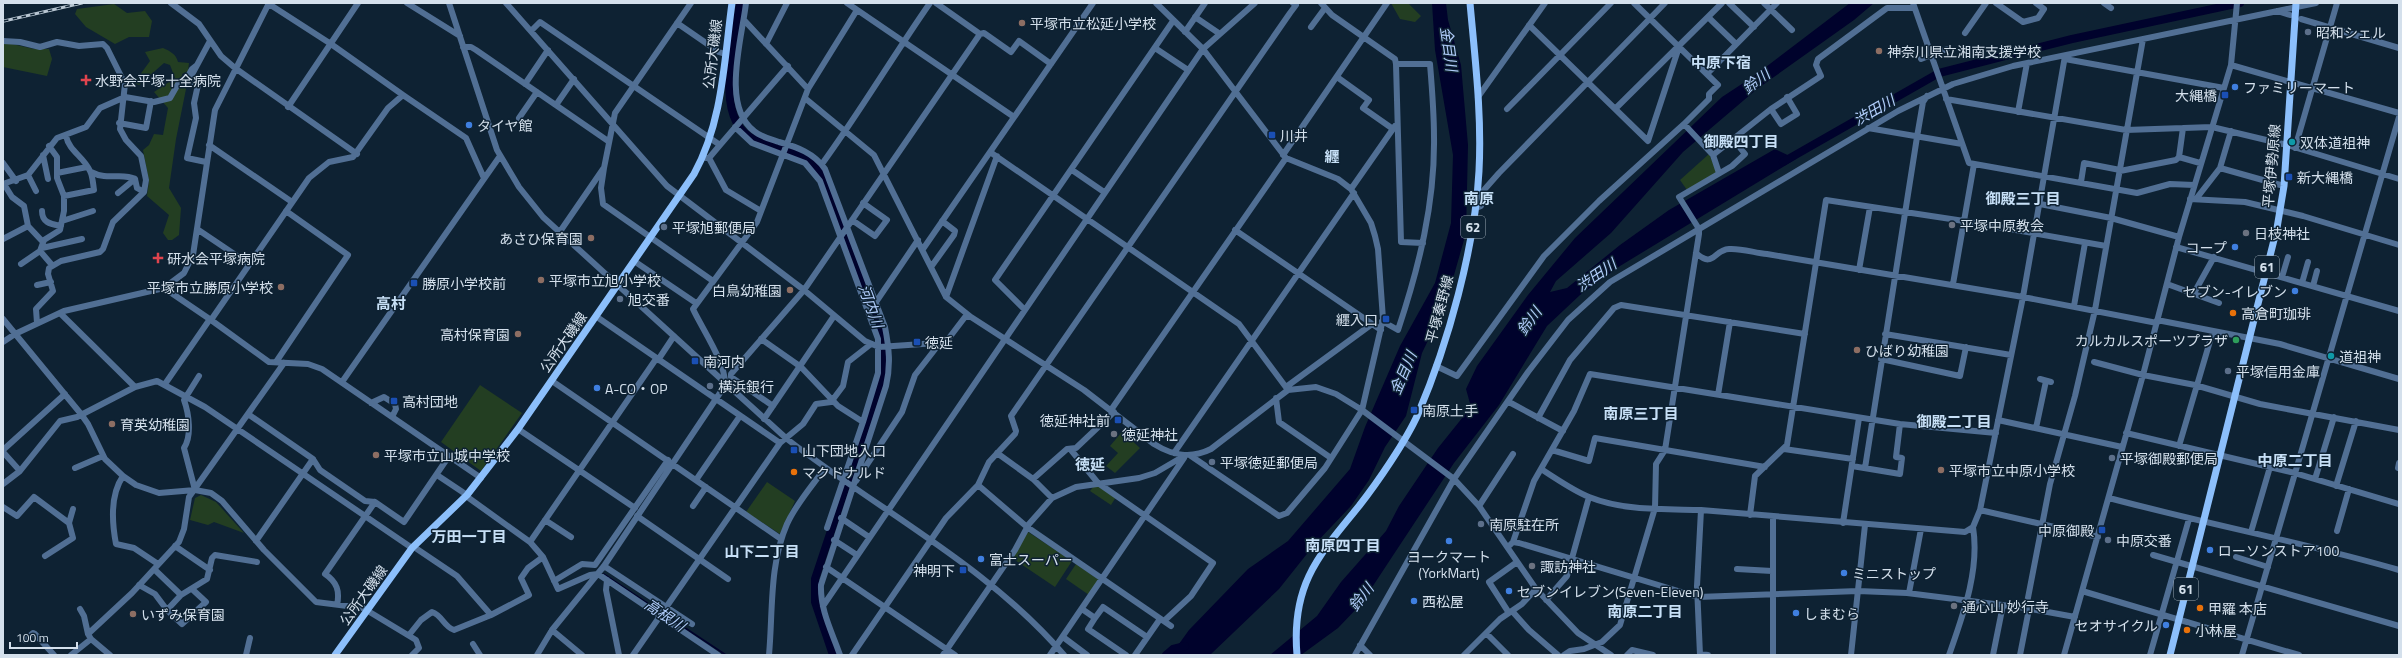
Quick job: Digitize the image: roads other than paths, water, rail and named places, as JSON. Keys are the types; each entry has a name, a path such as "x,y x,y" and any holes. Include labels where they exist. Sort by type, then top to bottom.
{"main road":[{"name":"公所大磯線","path":"335,655 413,548 466,496 482,478 597,317 617,285 706,158 720,103 732,3"},
{"name":"平塚秦野線","path":"1297,655 1297,615 1303,590 1316,561 1406,442 1436,366 1463,270 1476,208 1480,156 1478,96 1470,3"},
{"name":"平塚伊勢原線","path":"2170,655 2219,454 2250,338 2280,210 2284,186 2296,5"}],"street":[{"path":"171,3 199,24 221,56 235,68 288,107 357,154"},
{"path":"3,342 14,334 60,313 164,288 176,281 189,265 197,229 215,110 269,3 331,44 466,138 483,176"},
{"path":"288,107 358,3"},
{"path":"407,3 460,36"},
{"path":"449,3 489,130 500,156 529,201 559,233 764,419 851,487 990,584 1031,619 1064,655"},
{"path":"506,3 667,186 804,290 834,316 871,344 880,347 889,347 937,343 949,338 962,319 972,317"},
{"path":"691,3 615,113 608,141 601,188 603,204 713,281"},
{"path":"746,3 736,87 737,105 750,128 760,136 788,144 813,156 822,164 848,226 876,302 889,347 889,368 886,386 851,487 821,585 823,606 840,655"},
{"path":"766,44 787,3"},
{"path":"847,3 1014,117"},
{"path":"822,164 846,131 930,3"},
{"path":"936,3 980,34 984,33 1012,52 1019,41 1051,64"},
{"path":"1156,3 1203,49 1285,156 1338,179 1352,191 1371,223 1378,249 1382,321 1363,410 1331,458 1287,513 1279,516 1191,456"},
{"path":"1185,32 1205,3"},
{"path":"823,606 1086,218 1203,49 1255,3"},
{"path":"852,655 946,518 978,485 989,462 1015,434 1016,431 1011,416 1296,5 1293,3"},
{"path":"1478,96 1545,3"},
{"path":"1507,109 1611,3"},
{"path":"1436,366 1457,376 1544,256 1599,201 1684,124 1709,99 1709,94 1718,84 1634,3"},
{"path":"1476,208 1481,206 1484,190 1499,173 1589,83 1665,3"},
{"path":"1615,109 1722,3"},
{"path":"1729,3 1754,27"},
{"path":"1764,3 1792,30"},
{"path":"1707,74 1777,3"},
{"path":"1965,33 1986,3"},
{"path":"1996,3 2023,22 2038,18 2044,9 2037,3"},
{"path":"2104,3 2111,8"},
{"path":"2064,655 2110,498 2122,447 2143,375 2178,237 2193,199 2194,184 2231,65 2236,19 2236,3"},
{"path":"1355,655 1453,479 1509,402 1528,372 1568,320 1591,297 1610,282 1868,128 1927,96 1953,84 2026,63 2065,58 2296,5 2316,3"},
{"path":"2295,148 2311,88 2337,3"},
{"path":"923,250 1051,64 1090,4"},
{"path":"1033,479 1067,449 1071,450 1076,448 1113,411 1364,37 1388,4"},
{"path":"1713,155 1733,139 1748,122 1771,109 1787,97 1821,76 1816,65 1818,59 1887,8 1914,5 1930,56 1969,163 2116,188 2137,193 2170,184 2194,184"},
{"path":"1312,27 1323,6 1396,59 1401,242 1423,243"},
{"path":"554,581 582,564 595,565 634,508 670,462 726,383 723,368 693,309 741,243 746,239 761,211 806,99 808,89 857,10"},
{"path":"2275,11 2290,15"},
{"path":"1195,17 1220,34"},
{"path":"1708,17 1736,44"},
{"path":"2301,19 2399,48"},
{"path":"744,20 808,89"},
{"path":"1024,309 995,280 1173,21"},
{"path":"531,31 540,22 720,145"},
{"path":"677,23 719,52 725,54"},
{"path":"1529,25 1648,140 1679,47"},
{"path":"773,406 731,377 761,339 804,290 980,34"},
{"path":"2020,655 2041,524 2095,310 2143,39"},
{"path":"3,41 20,42 40,47 62,41 79,46 103,44 107,48 125,84 125,97 120,129 126,140 141,156 146,180 144,192 113,222 103,249 100,252 52,265"},
{"path":"206,162 187,158 196,118 194,103 198,85 189,80 210,41"},
{"path":"464,47 470,47 608,141"},
{"path":"1155,48 1188,70"},
{"path":"1921,59 1947,49"},
{"path":"525,84 548,50"},
{"path":"2065,58 2224,88"},
{"path":"1949,655 1968,600 1973,557 1973,527 1980,510 2023,297 2065,58"},
{"path":"2018,112 2026,63"},
{"path":"1382,321 1398,330 1423,243 1430,203 1434,162 1430,64 1396,64"},
{"path":"52,265 28,226 24,206 12,197 3,184 16,181 28,175 49,146 57,138 66,136 86,127 100,108 125,97 151,101 170,98 178,84 187,78 197,65"},
{"path":"2231,65 2399,113"},
{"path":"761,211 726,190 706,158 720,145 788,66"},
{"path":"1337,77 1369,100 1364,108 1393,129"},
{"path":"556,105 574,79"},
{"path":"519,118 537,92"},
{"path":"165,384 309,178 324,165 353,157 357,154 388,108 404,95"},
{"path":"1865,468 1917,137 1923,102 1927,96"},
{"path":"1771,109 1781,124 1797,114 1787,97"},
{"path":"806,99 874,155 884,172 946,297 972,317 1113,411 1154,444 1174,453 1184,456 1202,454 1220,444 1287,388 1372,324"},
{"path":"1946,99 2126,130 2212,126 2287,145 2399,179"},
{"path":"120,124 146,128 151,101"},
{"path":"2242,655 2399,117"},
{"path":"1174,453 1252,341 1398,123"},
{"path":"1684,124 1713,155 1720,173"},
{"path":"734,127 752,143 800,160 815,173 872,319 880,347 878,373 827,528"},
{"path":"1868,128 1962,144"},
{"path":"2081,182 2084,163 2120,170 2176,160 2179,157 2182,128"},
{"path":"2193,199 2220,168 2231,131"},
{"path":"64,196 94,190 89,169 81,156 68,145 66,136"},
{"path":"1564,655 1570,651 1596,644 1620,625 1655,508 1656,464 1664,450 1696,253 1698,229 1679,197 1732,166 1745,154 1733,139"},
{"path":"209,145 292,202"},
{"path":"21,264 42,247 48,236 58,232 61,224 64,196 57,173 57,157 49,146"},
{"path":"990,152 1239,324 1287,388"},
{"path":"43,155 48,179"},
{"path":"342,382 483,176 500,156"},
{"path":"946,297 997,156"},
{"path":"2179,157 2200,163"},
{"path":"3,163 16,181"},
{"path":"1953,284 1974,164"},
{"path":"559,233 604,168"},
{"path":"2220,168 2284,186"},
{"path":"57,173 89,169 107,177 129,176 135,179"},
{"path":"1072,170 1104,192"},
{"path":"28,175 36,191"},
{"path":"135,179 137,188 144,192"},
{"path":"118,193 135,179"},
{"path":"2193,199 2246,202 2280,210 2399,245"},
{"path":"1750,514 1755,476 1787,445 1826,200 1964,221 2106,246"},
{"path":"852,220 875,236 887,220 863,203"},
{"path":"2040,204 2111,218 2178,237"},
{"path":"1860,270 1870,207"},
{"path":"42,212 42,217 45,222 61,224 93,211"},
{"path":"276,362 348,255 286,211"},
{"path":"932,267 954,235 955,231 942,221"},
{"path":"3,239 28,226"},
{"path":"197,229 249,264"},
{"path":"1235,230 1381,330"},
{"path":"42,247 82,239"},
{"path":"876,302 918,240"},
{"path":"2074,306 2085,243"},
{"path":"2176,247 2399,311"},
{"path":"1696,253 1703,259 1710,260 1727,249 1953,284 2213,330 2329,358 2399,379"},
{"path":"2194,293 2214,257"},
{"path":"2282,277 2288,257"},
{"path":"634,261 696,303"},
{"path":"2302,283 2308,262"},
{"path":"37,323 36,309 42,300 53,291 48,274 52,265"},
{"path":"2313,286 2317,271"},
{"path":"37,285 51,282"},
{"path":"2167,284 2219,303"},
{"path":"164,288 211,319 264,359 276,362 315,366 342,382 482,478"},
{"path":"1538,418 1570,360 1614,308 1620,305 1805,334"},
{"path":"60,313 135,387"},
{"path":"764,419 801,367 834,316"},
{"path":"597,317 780,443"},
{"path":"3,319 81,414 88,424 108,464 136,485 159,493 195,490 216,495 256,541 316,602 358,607 368,611 409,635 419,645 418,651 412,655"},
{"path":"1718,395 1730,322"},
{"path":"2179,446 2198,386 2213,330"},
{"path":"1885,334 1966,346 2011,355"},
{"path":"530,542 674,336"},
{"path":"761,339 801,367 832,400 863,422"},
{"path":"851,487 902,412 915,375 936,348 937,343"},
{"path":"633,655 780,443 803,424 816,404 828,404 832,400 843,386 848,362 871,344"},
{"path":"1881,359 1960,376 1966,346"},
{"path":"2094,362 2143,375 2198,386 2234,397 2399,430"},
{"path":"71,655 139,586 175,546 182,536 189,497 284,363"},
{"path":"1507,548 1513,542 1532,488 1563,431 1590,374 1872,420 1996,433"},
{"path":"195,490 184,448 189,441 187,409 184,400 199,376"},
{"path":"3,484 20,471 58,423 77,417 135,387 157,381 186,396 303,474 364,517 457,576 491,615"},
{"path":"552,381 781,539"},
{"path":"2036,428 2046,381"},
{"path":"1287,388 1307,386 1326,389 1363,410 1453,479 1479,506 1516,562 1536,589 1578,633 1611,655"},
{"path":"20,471 3,451 65,394"},
{"path":"371,403 384,397 395,404 396,409 392,417"},
{"path":"1276,398 1279,422 1331,458"},
{"path":"1509,402 1563,431"},
{"path":"248,414 313,459 320,470 365,500 375,502 404,522 450,456"},
{"path":"696,480 740,416"},
{"path":"2315,479 2334,417"},
{"path":"1843,523 1859,418"},
{"path":"1998,420 2122,447"},
{"path":"2336,486 2356,421"},
{"path":"1852,466 1900,474 1902,458 1896,457 1900,424"},
{"path":"518,429 634,508"},
{"path":"2126,433 2295,473 2399,504"},
{"path":"1552,450 1589,462 1595,438 1765,466"},
{"path":"1784,449 1852,459"},
{"path":"1071,450 1098,483 1213,563 1190,596 1162,620 1147,637 1135,655"},
{"path":"997,453 1033,479 1052,498"},
{"path":"1479,506 1513,454"},
{"path":"74,468 103,456"},
{"path":"944,652 1015,550 1027,527 1052,498 1076,487 1139,478 1155,473 1184,456"},
{"path":"1050,655 1146,516 1184,456"},
{"path":"256,541 313,459"},
{"path":"537,655 552,630 604,566 670,462"},
{"path":"2251,532 2270,467"},
{"path":"770,655 775,570 781,539 794,512 825,468"},
{"path":"1541,470 1589,497 1618,506 1701,510 1965,532 1973,527"},
{"path":"437,475 530,542 543,556 558,589 590,575 598,574 718,655"},
{"path":"123,476 116,487 112,525 116,544 134,548 156,567 181,595"},
{"path":"978,485 1027,527 1171,626"},
{"path":"693,506 706,487"},
{"path":"2337,531 2349,489"},
{"path":"3,507 16,516 34,497 69,523"},
{"path":"1546,600 1567,576 1589,497"},
{"path":"2110,498 2189,519 2276,537 2399,570"},
{"path":"337,605 339,591 336,585 325,574 375,502"},
{"path":"46,556 73,538 69,523 73,509"},
{"path":"1701,510 1697,586 1700,654 1708,655"},
{"path":"1980,510 2098,538"},
{"path":"637,516 728,579"},
{"path":"1773,517 1773,655"},
{"path":"841,518 869,537"},
{"path":"2150,655 2189,519"},
{"path":"545,520 570,537"},
{"path":"1851,655 1865,524"},
{"path":"1909,593 1921,529"},
{"path":"834,540 857,555"},
{"path":"1513,542 1698,597 1858,591 1909,593 2003,605 2075,617"},
{"path":"175,546 210,570"},
{"path":"167,610 181,595 208,579 212,558 215,555 257,562"},
{"path":"2153,555 2399,626"},
{"path":"409,635 421,620 432,612 438,614 449,628 454,630 491,615 529,595 521,578 528,568 543,556"},
{"path":"2236,557 2268,566"},
{"path":"1516,562 1489,582 1511,612 1558,655"},
{"path":"604,566 692,624"},
{"path":"826,566 885,607 944,652 955,655"},
{"path":"1737,569 1772,571"},
{"path":"607,580 606,590 619,655"},
{"path":"139,586 155,594 167,610 182,624 206,602 192,589"},
{"path":"1464,655 1500,618 1511,612 1536,589"},
{"path":"2082,591 2300,655"},
{"path":"1993,655 2003,605"},
{"path":"1126,655 1088,629 1103,607 1147,637"},
{"path":"80,609 84,616 89,637 110,655"},
{"path":"1082,609 1095,618"},
{"path":"552,630 582,655"},
{"path":"25,640 33,633 35,634 54,655"},
{"path":"1486,633 1508,655"},
{"path":"1062,637 1087,655"},
{"path":"246,655 250,638"},
{"path":"473,644 480,655"},
{"path":"1360,645 1370,655"},
{"path":"1627,655 1632,650 1653,655"}],"water":[{"path":"1432,3 1446,3 1448,20 1461,65 1468,145 1466,233 1446,303 1422,353 1406,416 1385,447 1369,480 1351,506 1314,545 1279,589 1210,655 1171,655 1189,630 1248,569 1288,541 1350,469 1365,427 1400,346 1435,283 1451,223 1453,155 1435,50"},
{"name":"鈴川","path":"1850,3 1874,3 1854,20 1757,89 1683,152 1611,233 1556,281 1550,292 1567,288 1620,245 1669,210 1775,149 1796,159 1620,266 1580,295 1547,326 1499,405 1454,463 1361,604 1338,628 1301,655 1270,655 1317,616 1341,582 1386,531 1399,506 1438,448 1471,407 1466,389 1477,366 1528,295 1575,238 1722,97 1754,76"}],"waterway":[{"name":"河内川","path":"740,3 729,77 733,115 741,129 754,139 798,154 806,159 822,175 879,328 884,355 883,374 815,579 815,602 833,655"},
{"name":"渋田川","path":"1783,162 1939,73 2072,39 2240,3"},
{"name":"高根川","path":"604,574 661,612"},
{"name":"高根川","path":"664,614 726,655"},
{"name":"金目川","path":"1166,655 1173,649 1185,646"}],"railway":[{"path":"4,21 82,3"}],"place":[{"name":"平塚市立松延小学校","path":"1022,23"},
{"name":"昭和シェル","path":"2308,32"},
{"name":"神奈川県立湘南支援学校","path":"1879,51"},
{"name":"水野会平塚十全病院","path":"86,80"},
{"name":"ファミリーマート","path":"2235,87"},
{"name":"大縄橋","path":"2225,95"},
{"name":"タイヤ館","path":"469,125"},
{"name":"川井","path":"1272,135"},
{"name":"双体道祖神","path":"2292,142"},
{"name":"新大縄橋","path":"2289,177"},
{"name":"平塚中原教会","path":"1952,225"},
{"name":"平塚旭郵便局","path":"664,227"},
{"name":"日枝神社","path":"2246,233"},
{"name":"あさひ保育園","path":"591,238"},
{"name":"コープ","path":"2235,247"},
{"name":"研水会平塚病院","path":"158,258"},
{"name":"平塚市立旭小学校","path":"541,280"},
{"name":"勝原小学校前","path":"414,283"},
{"name":"平塚市立勝原小学校","path":"281,287"},
{"name":"白鳥幼稚園","path":"790,290"},
{"name":"セブン-イレブン","path":"2295,291"},
{"name":"旭交番","path":"620,299"},
{"name":"高倉町珈琲","path":"2233,313"},
{"name":"纒入口","path":"1386,319"},
{"name":"高村保育園","path":"518,334"},
{"name":"カルカルスポーツプラザ","path":"2236,340"},
{"name":"徳延","path":"917,342"},
{"name":"ひばり幼稚園","path":"1857,350"},
{"name":"道祖神","path":"2331,356"},
{"name":"南河内","path":"695,361"},
{"name":"平塚信用金庫","path":"2228,371"},
{"name":"横浜銀行","path":"710,386"},
{"name":"A-CO・OP","path":"597,388"},
{"name":"高村団地","path":"394,401"},
{"name":"南原土手","path":"1414,410"},
{"name":"徳延神社前","path":"1118,420"},
{"name":"育英幼稚園","path":"112,424"},
{"name":"徳延神社","path":"1114,434"},
{"name":"山下団地入口","path":"794,450"},
{"name":"平塚市立山城中学校","path":"376,455"},
{"name":"平塚御殿郵便局","path":"2112,458"},
{"name":"平塚徳延郵便局","path":"1212,462"},
{"name":"平塚市立中原小学校","path":"1941,470"},
{"name":"マクドナルド","path":"794,472"},
{"name":"南原駐在所","path":"1481,524"},
{"name":"中原御殿","path":"2102,530"},
{"name":"中原交番","path":"2108,540"},
{"name":"ヨークマート (YorkMart)","path":"1449,541"},
{"name":"ローソンストア100","path":"2210,550"},
{"name":"富士スーパー","path":"981,559"},
{"name":"諏訪神社","path":"1532,566"},
{"name":"神明下","path":"963,570"},
{"name":"ミニストップ","path":"1844,573"},
{"name":"セブンイレブン(Seven-Eleven)","path":"1509,591"},
{"name":"西松屋","path":"1414,601"},
{"name":"通心山 妙行寺","path":"1954,606"},
{"name":"甲羅 本店","path":"2200,608"},
{"name":"しまむら","path":"1796,613"},
{"name":"いずみ保育園","path":"133,614"},
{"name":"セオサイクル","path":"2166,625"},
{"name":"小林屋","path":"2187,630"}],"district":[{"name":"中原下宿","path":"1721,62"},
{"name":"御殿四丁目","path":"1741,141"},
{"name":"纒","path":"1332,156"},
{"name":"南原","path":"1479,198"},
{"name":"御殿三丁目","path":"2023,198"},
{"name":"高村","path":"391,303"},
{"name":"南原三丁目","path":"1641,413"},
{"name":"御殿二丁目","path":"1954,421"},
{"name":"中原二丁目","path":"2295,460"},
{"name":"徳延","path":"1090,464"},
{"name":"万田一丁目","path":"469,536"},
{"name":"南原四丁目","path":"1343,545"},
{"name":"山下二丁目","path":"762,551"},
{"name":"南原二丁目","path":"1645,611"}]}
